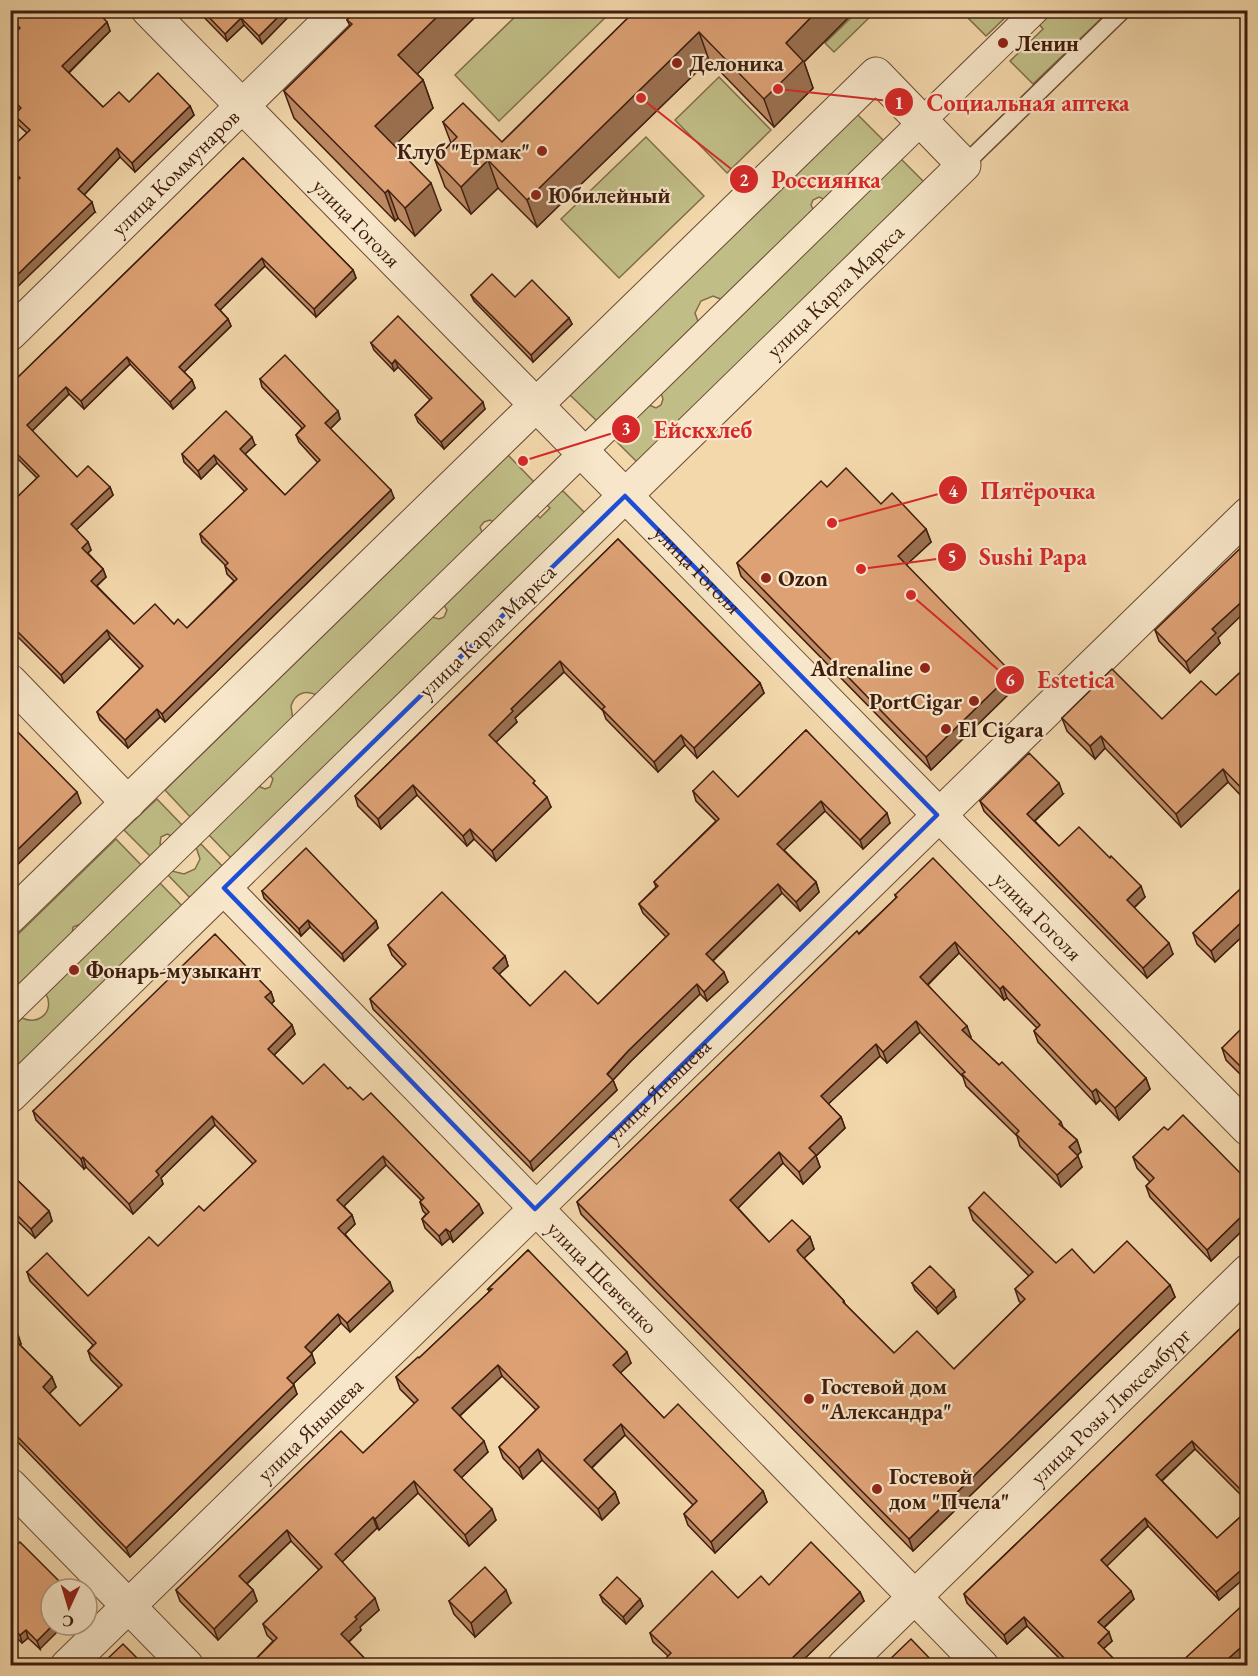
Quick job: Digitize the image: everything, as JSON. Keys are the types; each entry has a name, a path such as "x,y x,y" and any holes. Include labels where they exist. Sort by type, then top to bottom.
{"street":[{"name":"улица Гоголя","path":"148,10 1248,1129"},
{"name":"улица Коммунаров","path":"10,334 340,10"},
{"path":"10,1011 1036,10"},
{"path":"10,917 876,74 964,165"},
{"name":"улица Карла Маркса","path":"10,1096 964,165"},
{"name":"улица Янышева","path":"67,1665 1248,514"},
{"path":"10,681 128,803"},
{"name":"улица Шевченко","path":"224,888 982,1665"},
{"name":"улица Розы Люксембург","path":"844,1665 1248,1271"},
{"path":"10,1485 187,1665"}],"lane":[{"path":"964,165 1123,10"}],"highlighted area":[{"path":"625,496 937,815 535,1209 224,888"}],"shaded area":[{"path":"522,10 612,11 499,121 455,75"},
{"path":"858,11 876,11 834,52 825,43"},
{"path":"961,11 1012,11 986,36"},
{"path":"1053,11 1109,11 1033,84 1010,61 1043,29 1039,24"},
{"path":"719,77 771,130 727,173 675,120"},
{"path":"857,114 885,142 826,200 819,197 813,200 811,205 814,211 723,300 713,296 701,301 695,313 699,324 598,422 570,395"},
{"path":"646,137 704,196 619,278 561,219"},
{"path":"901,159 928,186 641,466 614,439 649,405 656,408 661,405 663,399 661,393"},
{"path":"508,455 535,483 495,523 490,520 484,522 480,527 483,534 318,696 309,693 298,695 291,706 293,720 192,819 165,790"},
{"path":"562,490 589,517 235,862 209,835 258,786 265,789 270,787 273,779 270,775 432,617 439,619 444,617 447,610 444,605 537,515 540,518 550,508 547,505"},
{"path":"157,799 184,827 174,837 167,834 161,837 162,848 152,858 124,830"},
{"path":"116,839 143,867 81,924 73,927 72,936 11,996 11,941"},
{"path":"201,844 227,871 194,902 168,875 172,871 184,874 195,869 200,859 196,847"},
{"path":"160,883 186,910 11,1082 11,1029 22,1018 34,1020 44,1015 48,1006 46,994"}],"building":[{"path":"10,10 96,10 107,22 62,66 103,107 119,92 129,102 158,73 190,106 132,163 117,148 78,189 92,202 10,282 10,187 20,178 10,168 10,149 30,130 14,115 21,108 10,97 10,38 20,28 10,18"},
{"path":"202,10 285,10 259,36 241,18 225,34"},
{"path":"357,10 444,10 398,55 423,80 375,126 431,183 405,208 388,190 385,193 284,91 352,24 347,20"},
{"path":"636,10 818,10 786,43 803,61 764,99 699,32 527,200 488,160 461,187 435,160 457,137 443,122 463,103 502,142"},
{"path":"243,158 353,270 314,309 262,258 215,305 228,319 179,367 192,380 170,402 127,357 81,401 66,387 27,425 77,477 88,466 110,487 71,524 88,542 82,548 103,569 91,581 134,624 155,604 174,624 178,619 187,628 237,579 225,566 228,563 200,534 247,489 214,455 198,471 182,454 226,411 252,437 240,449 285,495 320,460 296,435 305,426 260,379 285,355 338,411 325,423 391,490 162,714 157,709 125,740 97,712 143,666 107,630 61,675 10,624 10,504 39,476 10,447 10,385"},
{"path":"492,274 515,297 532,280 569,318 531,355 471,295"},
{"path":"398,316 483,402 441,442 415,415 432,398 395,360 392,364 371,343"},
{"path":"846,468 881,504 892,493 926,529 898,556 1012,673 926,757 737,563 821,481 827,487"},
{"path":"618,539 760,683 694,748 681,735 654,762 602,709 605,707 560,661 511,709 513,711 489,735 535,781 533,783 547,797 492,851 470,829 463,836 413,785 378,819 355,796"},
{"path":"1248,541 1248,596 1212,629 1216,633 1186,662 1155,630"},
{"path":"1248,665 1248,795 1223,769 1176,814 1101,736 1090,746 1062,718 1112,669 1162,719 1201,681 1216,695"},
{"path":"10,724 77,792 10,857"},
{"path":"806,730 887,813 860,840 821,801 777,844 816,882 796,902 778,884 706,954 724,972 704,992 697,984 628,1051 607,1074 613,1080 530,1162 370,999 406,964 388,945 442,892 505,956 493,968 530,1006 565,971 598,1004 669,934 639,904 658,886 654,882 719,819 693,791 713,771 738,797"},
{"path":"1029,753 1059,783 1027,814 1059,846 1079,827 1141,886 1127,900 1169,943 1143,968 980,801"},
{"path":"306,848 376,921 342,954 308,920 299,929 262,891"},
{"path":"933,858 1146,1078 1115,1108 1096,1089 1092,1092 1034,1031 1040,1025 1003,986 1000,989 955,942 920,977 967,1026 962,1030 999,1065 1002,1062 1061,1122 1059,1124 1077,1140 1069,1147 1078,1156 1057,1175 1016,1134 1019,1131 962,1074 965,1072 916,1021 883,1052 876,1044 821,1096 841,1117 809,1148 816,1155 799,1172 779,1152 730,1200 769,1242 792,1220 810,1237 797,1250 799,1253 843,1302 894,1353 917,1331 954,1369 1025,1299 1015,1289 1033,1272 969,1208 984,1192 1056,1263 1072,1249 1094,1273 1127,1241 1170,1285 909,1539 577,1202 857,931 859,934"},
{"path":"1248,882 1248,916 1211,951 1193,933"},
{"path":"215,934 271,992 265,997 292,1025 268,1049 303,1084 324,1064 348,1089 350,1087 363,1100 371,1093 479,1204 450,1232 446,1229 439,1236 422,1219 429,1212 420,1202 424,1198 383,1156 337,1200 352,1215 338,1228 390,1282 347,1323 338,1314 305,1347 312,1354 287,1378 294,1385 126,1548 10,1429 10,1328 18,1335 14,1339 52,1377 43,1387 80,1426 122,1385 88,1351 96,1343 27,1272 47,1253 88,1296 149,1237 158,1246 199,1206 204,1211 256,1161 212,1116 156,1171 159,1175 129,1204 33,1111"},
{"path":"1240,1030 1248,1037 1248,1074 1222,1048"},
{"path":"1183,1115 1248,1181 1248,1210 1207,1250 1146,1186 1154,1178 1133,1157 1164,1127 1168,1130"},
{"path":"10,1173 49,1211 31,1229 10,1208"},
{"path":"528,1250 627,1352 613,1365 664,1418 678,1404 763,1491 711,1542 684,1514 697,1501 621,1424 584,1460 615,1492 598,1509 538,1449 519,1468 499,1447 539,1407 498,1365 452,1408 484,1441 454,1470 492,1509 465,1535 414,1481 335,1554 375,1598 341,1634 368,1662 364,1665 250,1665 277,1638 263,1624 322,1567 287,1530 239,1576 253,1590 214,1629 176,1590 341,1431 363,1453 418,1400 396,1377 492,1289 488,1289"},
{"path":"930,1266 954,1290 936,1308 912,1283"},
{"path":"1248,1321 1248,1497 1192,1441 1156,1475 1217,1538 1248,1510 1248,1564 1216,1592 1145,1518 1101,1560 1131,1591 1098,1622 1109,1632 1098,1643 1120,1665 1071,1665 1024,1617 1004,1635 964,1594"},
{"path":"20,1542 55,1577 39,1577 39,1637 41,1637 37,1641 26,1630 20,1635 10,1626 10,1551"},
{"path":"811,1542 860,1592 785,1665 659,1665 671,1653 650,1633 712,1571 738,1598 761,1576 769,1585"},
{"path":"485,1567 506,1590 471,1623 449,1601"},
{"path":"617,1577 640,1599 623,1617 600,1595"},
{"path":"1246,1602 1248,1604 1248,1641 1221,1665 1178,1665"},
{"path":"911,1639 936,1665 884,1665"},
{"path":"123,1644 144,1665 101,1665"},
{"path":"1158,1660 1164,1665 1152,1665"}],"place":[{"name":"Ленин","path":"1003,43"},
{"name":"Делоника","path":"677,63"},
{"name":"Социальная аптека","path":"778,89"},
{"name":"Россиянка","path":"641,98"},
{"name":"Клуб \"Ермак\"","path":"542,151"},
{"name":"Юбилейный","path":"536,195"},
{"name":"Ейскхлеб","path":"523,461"},
{"name":"Пятёрочка","path":"832,523"},
{"name":"Sushi Papa","path":"861,569"},
{"name":"Ozon","path":"766,578"},
{"name":"Estetica","path":"911,595"},
{"name":"Аdrenaline","path":"925,668"},
{"name":"PortCigar","path":"974,701"},
{"name":"El Cigara","path":"946,729"},
{"name":"Фонарь-музыкант","path":"74,970"},
{"name":"Гостевой дом \"Александра\"","path":"809,1399"},
{"name":"Гостевой дом \"Пчела\"","path":"877,1489"}]}
